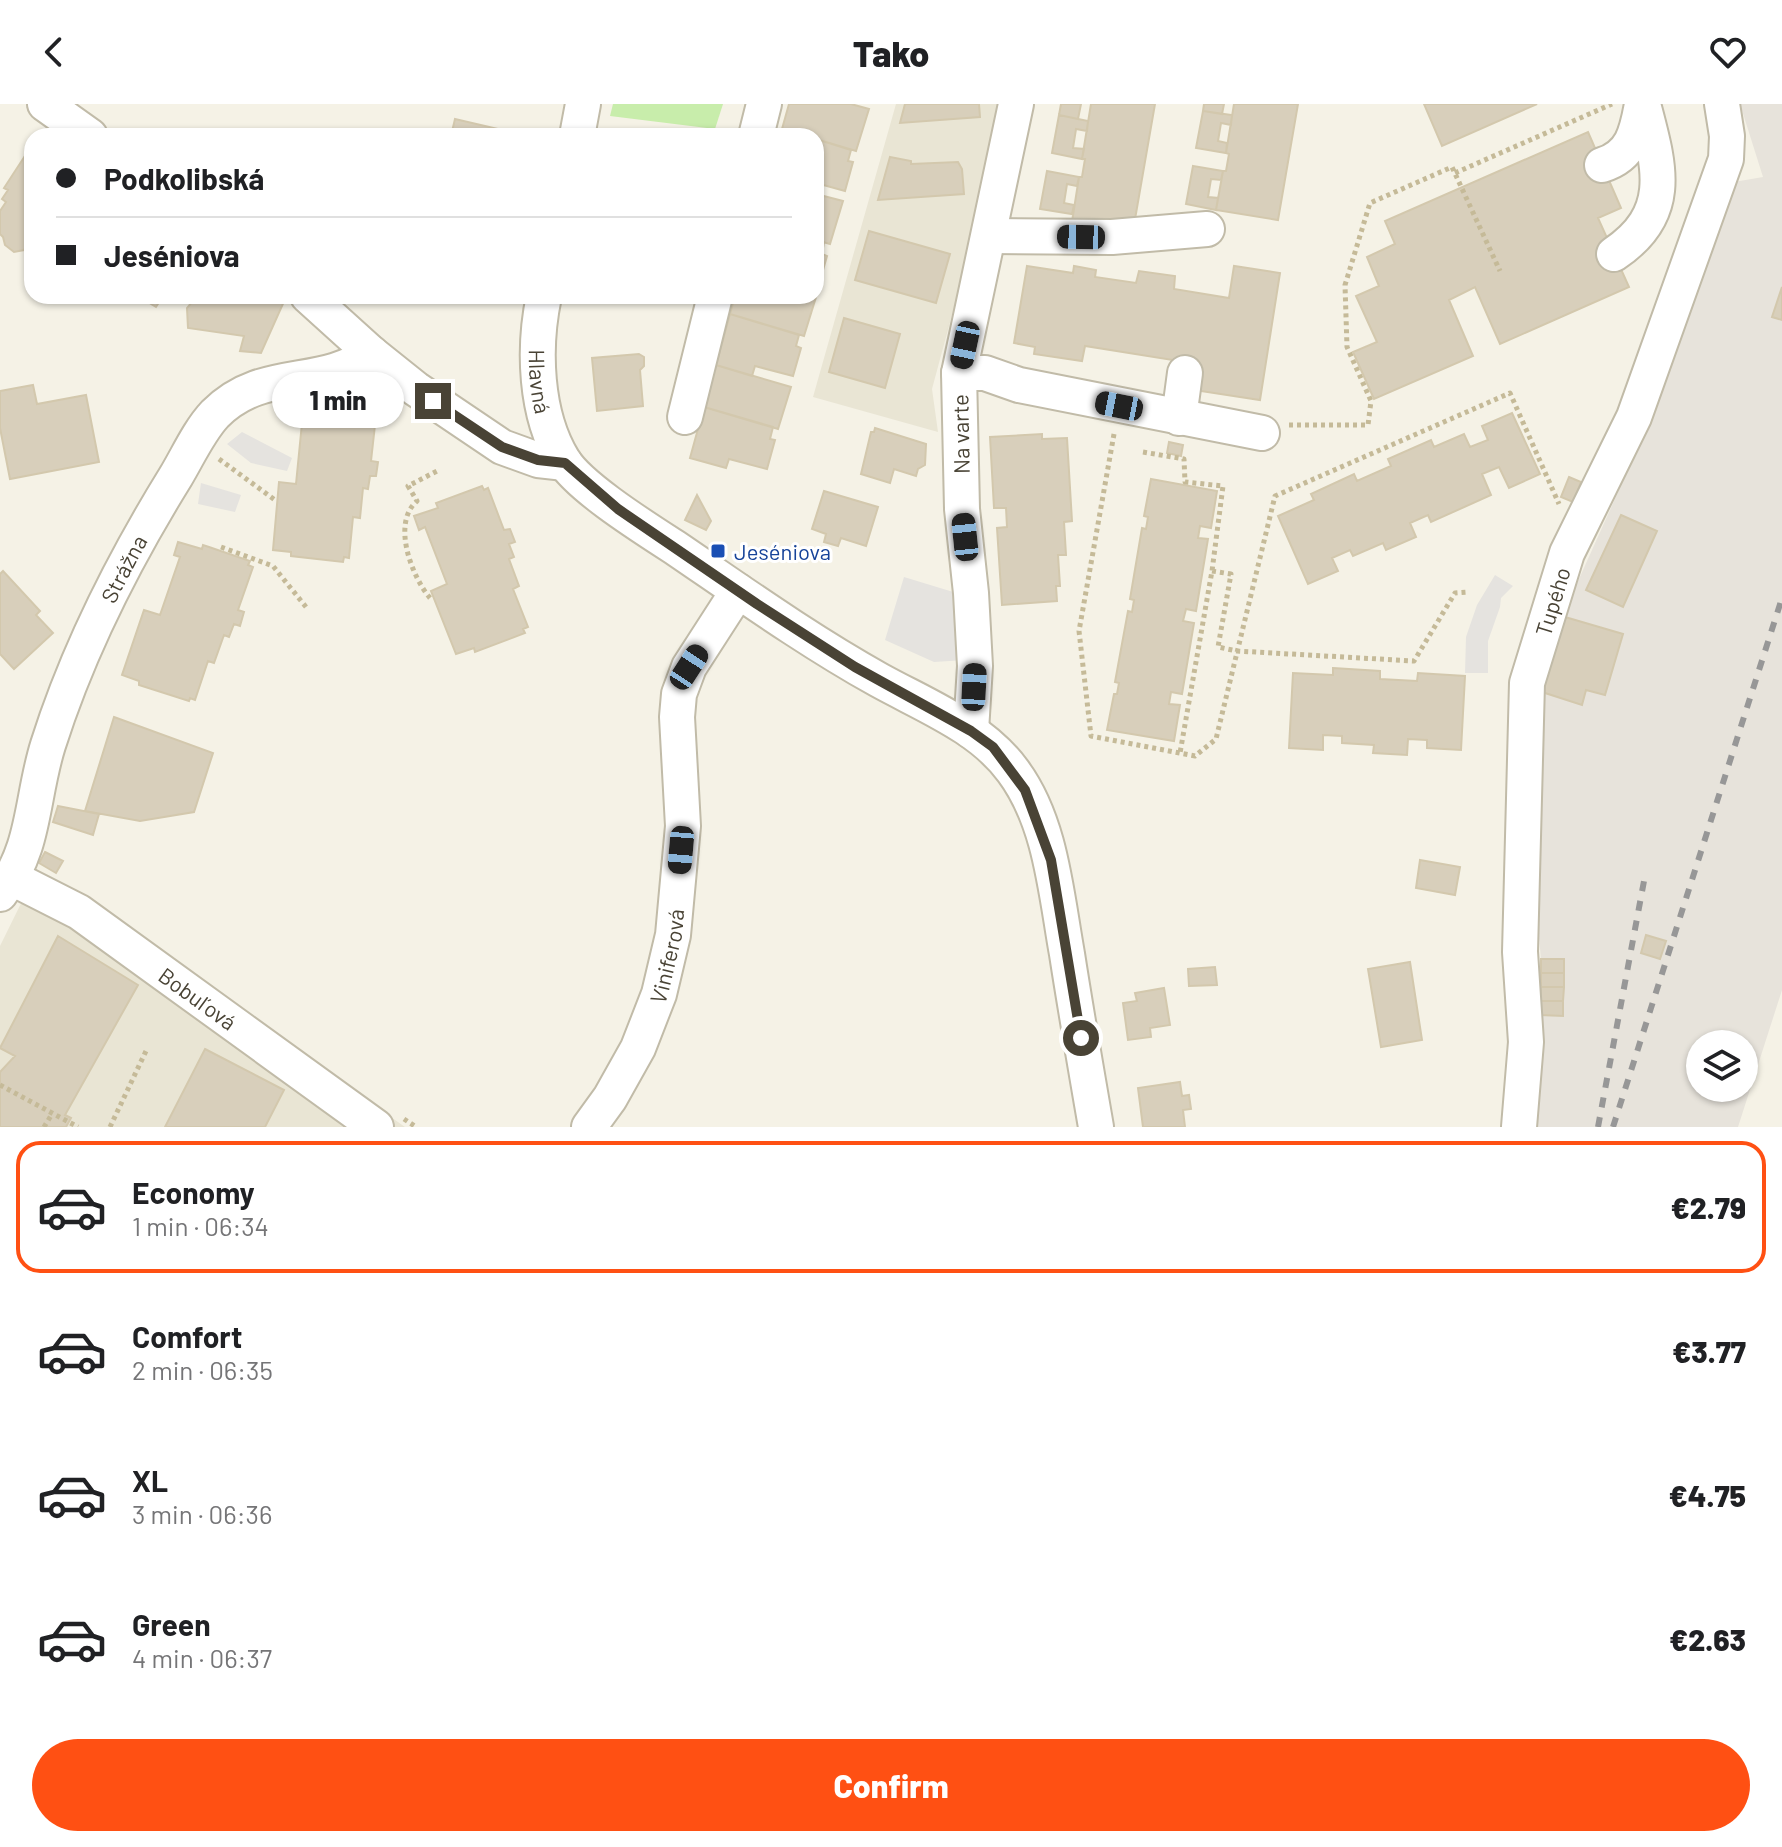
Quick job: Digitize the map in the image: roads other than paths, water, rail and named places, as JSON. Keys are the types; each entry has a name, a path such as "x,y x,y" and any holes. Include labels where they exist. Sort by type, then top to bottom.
{"street":[{"path":"45,104 79,128"},
{"path":"578,128 583,104"},
{"path":"758,128 764,104"},
{"name":"Na varte","path":"971,731 975,666 962,509 959,373 1016,104"},
{"path":"1602,165 1617,161 1630,147 1638,128 1642,104"},
{"path":"1614,254 1649,223 1658,190 1654,145 1642,104"},
{"name":"Tupého","path":"1519,1127 1526,1042 1520,952 1527,683 1567,553 1634,417 1722,171 1727,136 1722,104"},
{"path":"989,236 1112,237 1207,229"},
{"path":"317,304 371,353 427,397 502,447 538,460 565,463 618,509 738,591 855,667 971,731 993,747 1019,780 1034,811 1051,860 1096,1127"},
{"name":"Hlavná","path":"543,304 539,349 542,401 546,423 565,463"},
{"path":"685,417 713,304"},
{"name":"Strážna","path":"6,886 28,841 48,747 91,635 139,537 213,416 248,390 270,382 331,372 358,362 371,353"},
{"path":"959,373 985,373 1019,385 1262,433"},
{"path":"1179,418 1185,373"},
{"name":"Viniferová","path":"589,1127 610,1098 638,1048 659,994 673,935 683,826 677,717 679,694 689,667 738,591"},
{"name":"Bobuľová","path":"6,886 79,912 376,1127"}],"railway":[{"path":"1613,1127 1782,598"},
{"path":"1598,1127 1644,881"}],"place":[{"name":"Jeséniova","path":"718,551"}]}
